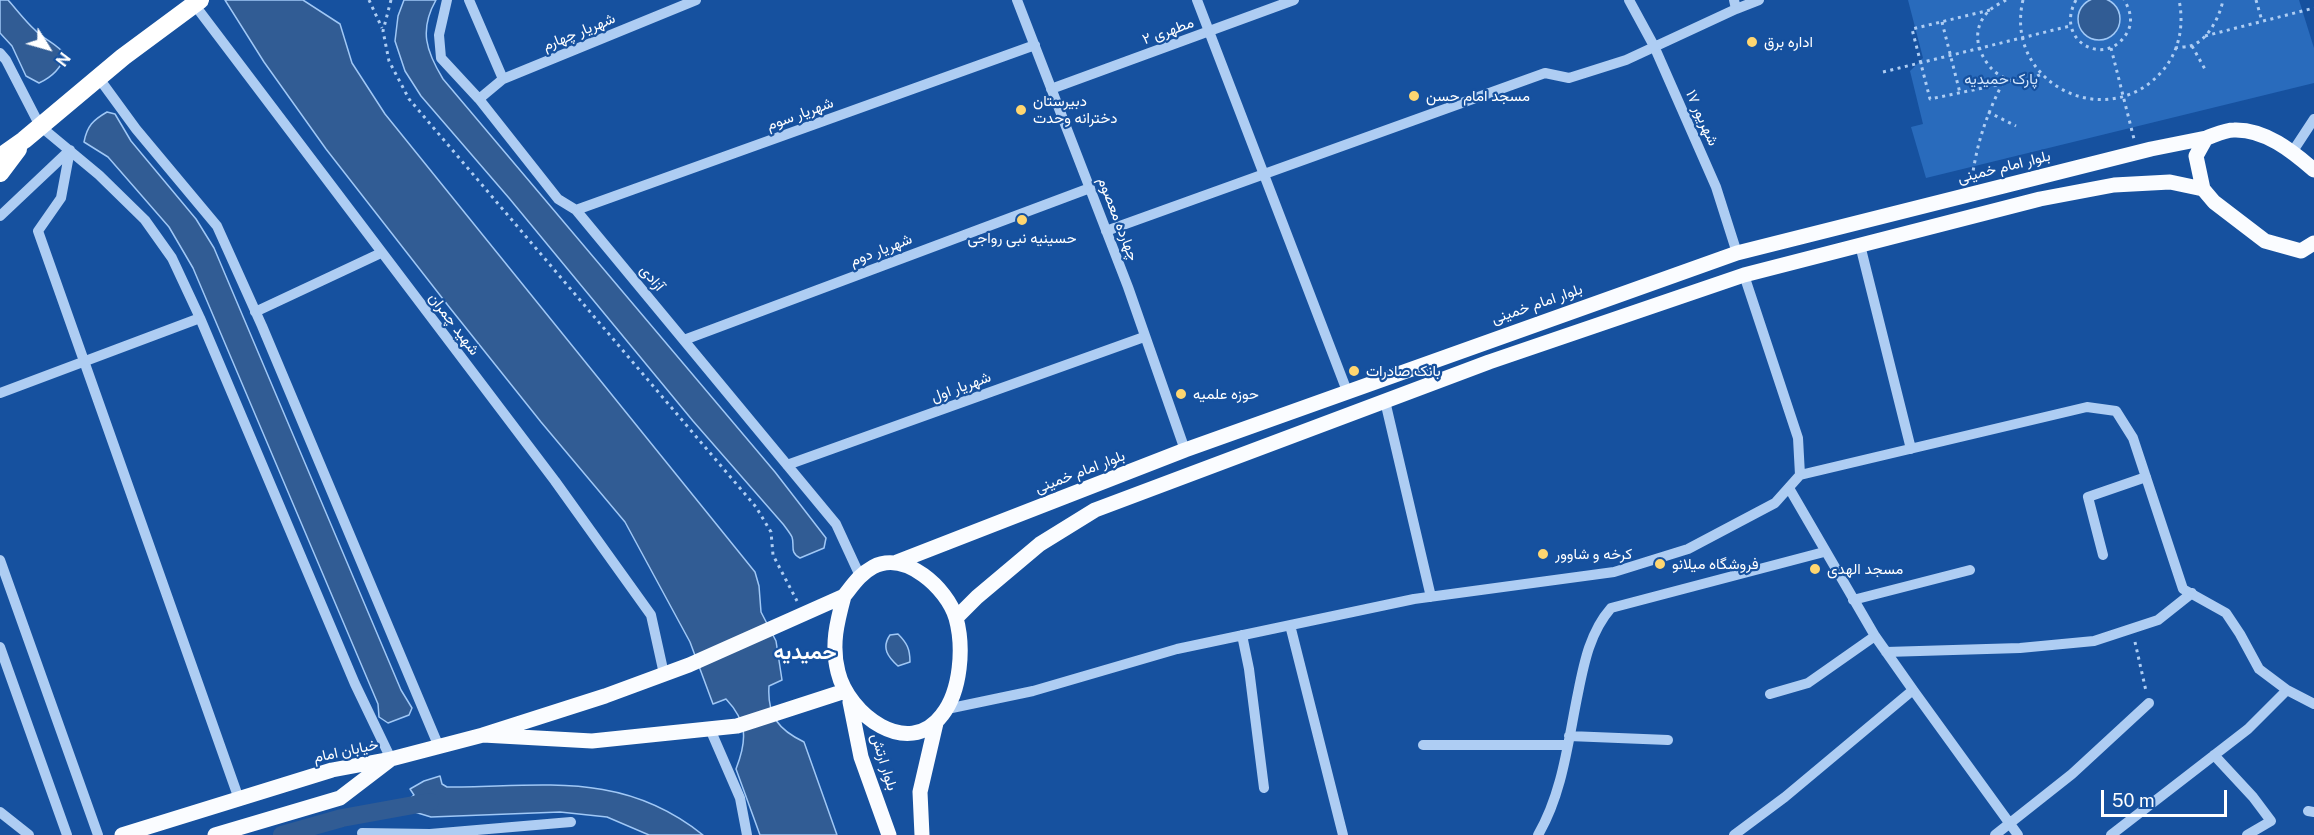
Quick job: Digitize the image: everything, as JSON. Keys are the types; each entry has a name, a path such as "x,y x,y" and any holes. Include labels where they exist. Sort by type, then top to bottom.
{"highway":[{"path":"0,157 24,140 98,77 197,2"},
{"path":"0,173 24,140"}],"main road":[{"name":"بلوار امام خمینی","path":"897,562 1185,450 1737,253 2233,130 2259,133 2293,151 2314,171"},
{"path":"2206,138 2196,156 2203,189 2214,202 2265,241 2310,251"},
{"path":"956,618 977,597 1040,544 1095,510 1489,362 1744,275 2040,199 2114,185 2170,182 2203,189"},
{"path":"897,562 909,567 944,596 956,618 961,659 954,692 936,723 914,733 889,729 874,723 860,713 847,695 837,672 834,638 844,596 860,576 883,563 897,562"},
{"path":"391,759 483,735 664,675 844,596"},
{"path":"483,735 592,741 710,729 737,726 775,713 847,695"},
{"name":"بلوار ارتش","path":"847,695 861,757 889,835"},
{"name":"بلوار ارتش","path":"922,835 921,792 936,723"},
{"name":"خیابان امام","path":"122,835 332,770 391,759"},
{"name":"خیابان امام","path":"215,835 340,798 391,759"}],"street":[{"name":"آزادی","path":"447,0 439,35 441,58 478,99 558,199 576,210 836,524 860,576"},
{"path":"470,0 503,79"},
{"name":"شهریار چهارم","path":"478,99 503,79 696,0"},
{"name":"چهارده معصوم","path":"1017,0 1090,188 1185,450"},
{"path":"1197,0 1347,391"},
{"name":"مطهری ۲","path":"1052,89 1294,0"},
{"name":"۱۷ شهریور","path":"1629,0 1654,46 1716,187 1737,253"},
{"path":"1106,231 1545,73 1569,78 1626,60 1735,5 1759,0"},
{"name":"شهید چمران","path":"197,2 381,253 555,481 651,615 664,675"},
{"name":"شهریار سوم","path":"576,210 1035,45"},
{"path":"0,53 6,60 40,126 99,175 145,220 172,258 200,318 355,684 391,759"},
{"path":"98,77 136,129 217,226 439,747"},
{"path":"2293,151 2314,119"},
{"path":"0,216 70,150"},
{"path":"70,150 61,198 38,231 239,799"},
{"name":"شهریار دوم","path":"684,340 1090,188"},
{"path":"1860,245 1911,449"},
{"path":"255,312 381,253"},
{"path":"1744,275 1798,438 1800,475"},
{"path":"0,393 200,318"},
{"name":"شهریار اول","path":"787,465 1144,337"},
{"path":"1385,401 1431,597"},
{"path":"946,709 1033,691 1177,649 1290,625 1431,597 1614,572 1688,549 1775,503 1800,475 2087,407 2115,411 2133,438 2183,588 2226,613 2259,669 2287,690 2314,704"},
{"path":"2103,555 2088,497 2146,477"},
{"path":"1789,488 1824,552 1875,636 2018,835"},
{"path":"1538,835 1557,795 1584,662 1600,621 1611,608 1824,552"},
{"path":"0,560 98,835"},
{"path":"1853,600 1970,570"},
{"path":"1886,652 2020,648 2094,641 2158,620 2192,593"},
{"path":"1290,625 1343,835"},
{"path":"1242,636 1249,669 1264,788"},
{"path":"1770,694 1808,683 1875,636"},
{"path":"0,647 67,835"},
{"path":"1734,835 1913,690"},
{"path":"2111,835 2248,729 2287,690"},
{"path":"1995,835 2072,774 2149,704"},
{"path":"710,729 740,798 747,835"},
{"path":"1423,745 1568,740 1668,740"},
{"path":"2214,755 2253,797 2271,821 2247,835"},
{"path":"0,812 29,835"},
{"path":"359,834 430,834 571,822"}],"path":[{"path":"369,0 383,30 389,61 409,99 756,507 771,532 773,555 803,614"},
{"path":"383,30 391,0"},
{"path":"2002,84 1930,99 1912,28 1990,10 2006,0"},
{"path":"2023,0 2020,13 2022,39 2030,59 2042,74 2065,92 2088,99 2112,99 2123,96 2135,92 2155,79 2170,60 2180,38 2182,14 2179,0"},
{"path":"2076,0 2070,10 2070,26 2074,37 2085,46 2098,50 2111,48 2123,40 2130,28 2131,14 2124,0"},
{"path":"2175,48 2192,46 2205,36 2221,12 2223,0"},
{"path":"2256,0 2262,21"},
{"path":"2205,36 2314,8"},
{"path":"1990,10 1980,24 1977,38 1984,60 1994,72 2016,82 2042,74"},
{"path":"1942,21 1960,93"},
{"path":"1883,72 2070,26"},
{"path":"2192,46 2206,71"},
{"path":"2111,48 2138,152"},
{"path":"1969,195 1978,142 1988,112 2005,78"},
{"path":"1988,112 2016,126"},
{"path":"2132,628 2149,704"}],"green space":[{"name":"پارک حمیدیه","path":"1908,0 2299,0 2314,48 2314,83 1926,178 1911,127 1923,124 1910,71 1923,58"}],"shaded area":[{"path":"2099,-2 2114,4 2120,19 2114,34 2099,40 2084,34 2078,19 2084,4"},
{"path":"0,0 8,0 31,27 65,55 58,68 44,81 39,83 26,76 12,46 0,33"},
{"path":"225,0 303,0 340,24 352,63 385,114 755,572 759,586 761,612 776,641 782,680 769,686 770,706 781,727 804,742 837,835 760,835 736,769 742,749 742,724 726,699 713,704 690,642 625,522 541,422 326,149 264,62"},
{"path":"404,0 436,0 426,31 432,59 443,79 775,472 826,538 824,548 800,558 795,553 792,537 783,524 693,421 509,198 421,96 405,71 395,41 398,16"},
{"path":"107,112 115,114 131,141 196,219 214,248 401,690 412,708 409,715 388,723 379,717 378,704 193,268 169,227 108,157 84,142 91,124"},
{"path":"898,634 907,647 910,662 898,666 889,656 886,644 890,635"},
{"path":"440,776 442,784 447,787 549,785 612,791 642,800 673,814 703,835 649,835 607,817 560,812 431,817 408,810 406,802 414,795 410,789"}],"waterway":[{"path":"282,835 342,818 430,802"}],"place":[{"name":"اداره برق","path":"1752,42"},
{"name":"مسجد امام حسن","path":"1414,96"},
{"name":"دبیرستان دخترانه وحدت","path":"1021,110"},
{"name":"حسینیه نبی رواجی","path":"1022,220"},
{"name":"بانک صادرات","path":"1354,371"},
{"name":"حوزه علمیه","path":"1181,394"},
{"name":"کرخه و شاوور","path":"1543,554"},
{"name":"فروشگاه میلانو","path":"1660,564"},
{"name":"مسجد الهدی","path":"1815,569"}],"district":[{"name":"حمیدیه","path":"805,653"}]}
